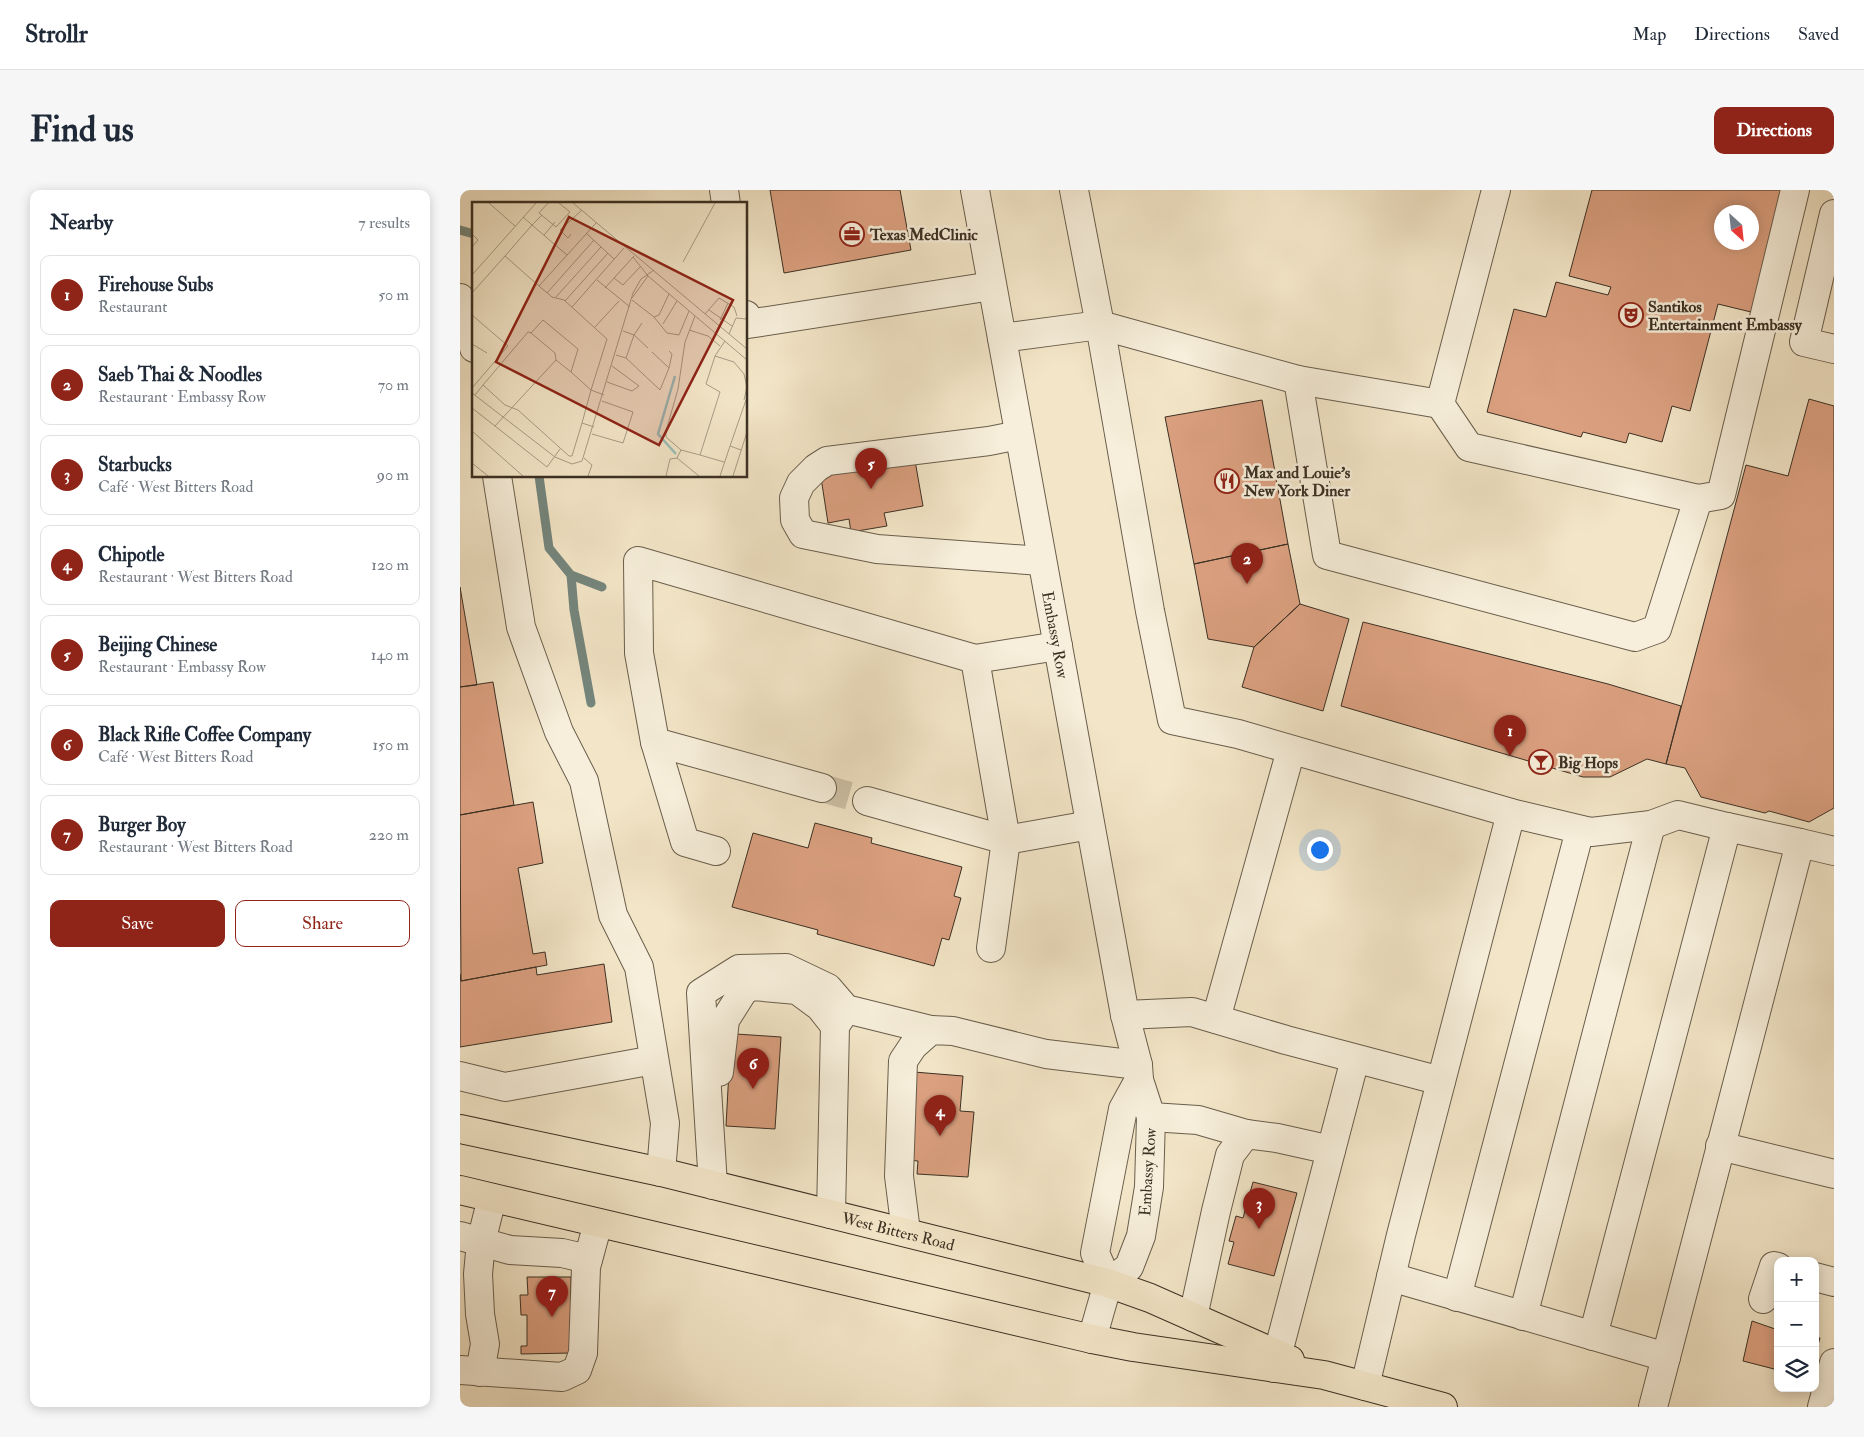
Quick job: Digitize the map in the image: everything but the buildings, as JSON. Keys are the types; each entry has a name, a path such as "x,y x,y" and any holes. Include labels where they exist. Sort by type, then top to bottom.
{"main road":[{"name":"West Bitters Road","path":"460,1129 662,1172 1108,1282 1193,1317 1276,1361"},
{"name":"West Bitters Road","path":"460,1190 1092,1339 1133,1347 1276,1361 1443,1407"}],"street":[{"name":"Embassy Row","path":"975,190 1125,1015 1138,1073 1151,1117 1149,1187 1141,1236 1129,1267 1108,1282 1095,1253 1123,1109 1138,1073"},
{"path":"1074,190 1100,325 1150,611 1172,720 1238,734 1511,813 1580,830 1591,832 1651,825 1678,815 1834,851"},
{"path":"1440,404 1496,190"},
{"path":"1002,338 1100,325 1298,380 1440,404 1469,447 1698,499 1721,495 1794,190"},
{"path":"1834,214 1804,342 1834,349"},
{"path":"748,324 992,286"},
{"path":"460,298 466,307 472,338"},
{"path":"1298,380 1327,555 1635,638 1657,629 1698,499"},
{"path":"1019,435 827,461 816,468 801,483 794,498 794,520 803,534 877,550 1042,561"},
{"path":"497,478 521,627 559,732 584,781 613,915 639,967 665,1123 662,1172"},
{"path":"716,851 685,842 655,742 639,653 638,561 975,659 1058,646"},
{"path":"975,659 1006,840 991,948"},
{"path":"655,742 822,788"},
{"path":"1216,1019 1291,750"},
{"path":"867,801 1006,840 1090,825"},
{"path":"1365,1386 1441,1081 1511,813"},
{"path":"1523,1316 1651,825"},
{"path":"1593,1336 1727,827"},
{"path":"1458,1297 1580,830"},
{"path":"1653,1407 1800,843"},
{"path":"713,1185 709,1103 720,1067 725,1020 744,990 753,986 798,990 820,1007 841,1018 931,1030 953,1031 1046,1054 1138,1073"},
{"path":"1125,1015 1192,1012 1355,1059 1441,1081"},
{"path":"831,1214 841,1018"},
{"path":"906,1232 899,1176 903,1061 913,1046 931,1030"},
{"path":"1276,1361 1355,1059"},
{"path":"460,1076 505,1087 654,1060"},
{"path":"1151,1117 1198,1120 1246,1134 1277,1138 1331,1150"},
{"path":"1193,1317 1230,1155 1246,1134"},
{"path":"1720,1146 1834,1174"},
{"path":"492,1198 471,1239 478,1274 484,1344 470,1371 562,1377 577,1370 583,1353 586,1267 598,1223"},
{"path":"471,1239 510,1250 562,1253 588,1259"},
{"path":"1763,1300 1774,1266"},
{"path":"1391,1278 1666,1357"},
{"path":"1819,1278 1834,1282"},
{"path":"1092,1339 1108,1282"},
{"path":"1822,1407 1834,1363"}],"waterway":[{"path":"460,230 472,233"},
{"path":"539,478 549,548 571,575 574,610 591,703"},
{"path":"571,575 602,587"}],"tunnel":[{"path":"822,788 867,801"}],"place":[{"name":"Texas MedClinic","path":"852,234"},
{"name":"Santikos Entertainment Embassy","path":"1631,315"},
{"name":"Max and Louie's New York Diner","path":"1227,481"},
{"name":"Beijing Chinese","path":"871,489"},
{"name":"Saeb Thai & Noodles","path":"1247,584"},
{"name":"Firehouse Subs","path":"1510,756"},
{"name":"Big Hops","path":"1541,762"},
{"name":"Black Rifle Coffee Company","path":"753,1089"},
{"name":"Chipotle","path":"940,1136"},
{"name":"Starbucks","path":"1259,1229"},
{"name":"Burger Boy","path":"552,1317"}]}
